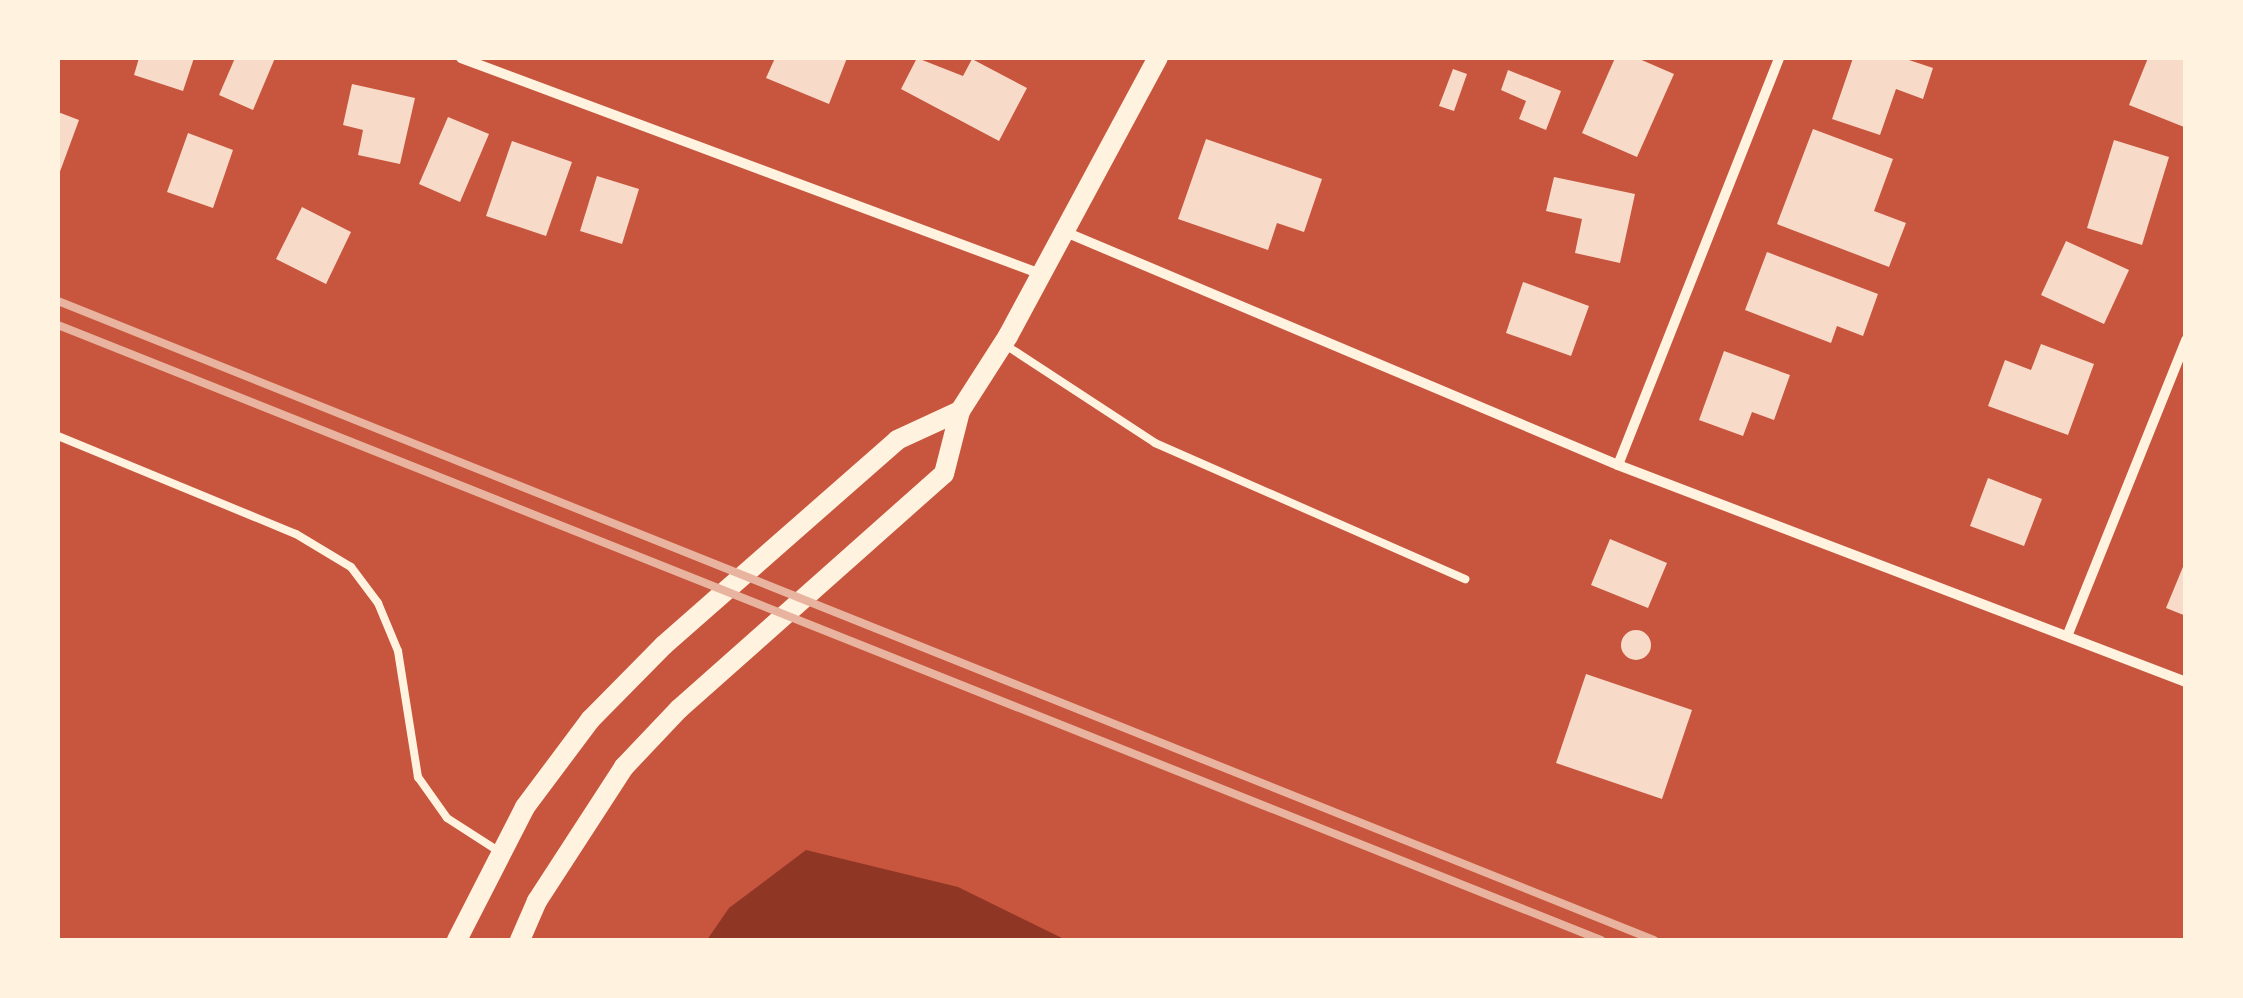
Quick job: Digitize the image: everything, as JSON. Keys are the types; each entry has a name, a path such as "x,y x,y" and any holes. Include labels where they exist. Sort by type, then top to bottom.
{"main road":[{"path":"520,940 537,901 624,767 679,709 944,474 960,411 1003,344 1158,58"},
{"path":"458,940 500,852 590,720 664,644 897,440 960,411"}],"street":[{"path":"461,58 1042,274"},
{"path":"1618,465 1778,58"},
{"path":"1062,231 1618,465 2186,682"},
{"path":"2068,634 2186,340"}],"lane":[{"path":"1003,344 1155,443 1465,579"},
{"path":"58,436 296,534 351,566 378,602 398,651 418,777 447,818 500,852"}],"shaded area":[{"path":"806,850 958,887 1066,940 707,940 729,908"}],"building":[{"path":"139,58 194,58 183,91 134,75"},
{"path":"235,58 275,58 253,110 219,95"},
{"path":"775,58 847,58 829,104 766,78"},
{"path":"917,58 963,76 972,59 1027,88 999,141 901,89"},
{"path":"1615,58 1637,58 1674,74 1637,157 1582,133"},
{"path":"1853,58 1903,58 1933,68 1923,99 1896,89 1880,135 1832,119"},
{"path":"2148,58 2186,58 2184,127 2129,105"},
{"path":"1453,69 1467,74 1454,111 1439,106"},
{"path":"1508,70 1561,91 1546,130 1519,119 1526,101 1501,90"},
{"path":"352,84 415,98 400,164 358,155 363,130 343,125"},
{"path":"58,112 79,120 58,177"},
{"path":"448,117 489,134 460,202 419,184"},
{"path":"1813,129 1893,159 1874,211 1906,223 1889,267 1777,224"},
{"path":"188,133 233,150 213,208 167,192"},
{"path":"1206,139 1322,179 1304,232 1277,223 1268,250 1178,219"},
{"path":"2114,140 2169,157 2142,245 2087,228"},
{"path":"512,141 572,162 546,236 486,216"},
{"path":"597,176 639,189 622,244 580,231"},
{"path":"1554,177 1635,194 1620,263 1575,253 1582,219 1546,211"},
{"path":"302,207 351,232 326,284 276,259"},
{"path":"2066,241 2129,270 2104,324 2041,295"},
{"path":"1767,252 1878,294 1863,336 1837,326 1831,343 1745,310"},
{"path":"1523,282 1589,306 1571,356 1506,333"},
{"path":"2041,344 2094,364 2068,435 1988,406 2005,360 2031,370"},
{"path":"1724,351 1790,375 1774,420 1752,412 1743,436 1699,420"},
{"path":"1988,478 2042,499 2024,546 1970,526"},
{"path":"1610,539 1667,563 1648,608 1591,585"},
{"path":"2186,562 2186,616 2166,608"},
{"path":"1636,630 1647,634 1651,645 1647,656 1636,660 1625,656 1621,645 1625,634"},
{"path":"1586,674 1692,710 1662,799 1556,763"}],"railway":[{"path":"58,301 1654,940"},
{"path":"58,325 1601,940"}]}
